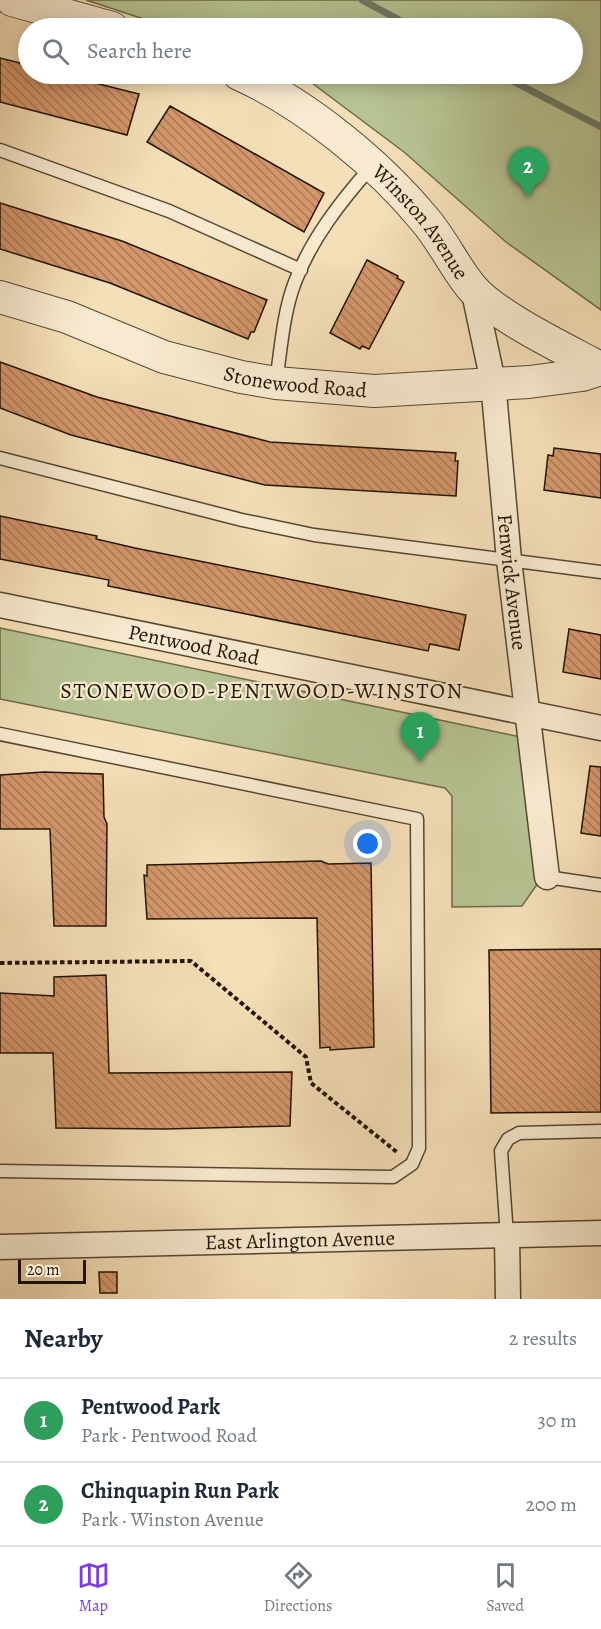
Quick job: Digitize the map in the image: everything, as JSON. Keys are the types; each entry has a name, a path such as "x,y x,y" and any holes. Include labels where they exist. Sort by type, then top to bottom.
{"street":[{"path":"12,0 76,18"},
{"name":"Winston Avenue","path":"258,84 307,116 372,166 426,221 472,288 506,314 601,369"},
{"name":"Fenwick Avenue","path":"472,288 493,382 509,560 547,877"},
{"name":"Stonewood Road","path":"0,297 67,317 164,357 241,377 276,383 374,391 561,378 601,369"},
{"name":"Pentwood Road","path":"0,605 601,728"},
{"name":"East Arlington Avenue","path":"0,1247 601,1233"},
{"path":"507,1236 508,1299"}],"lane":[{"path":"0,150 169,211 301,270"},
{"path":"276,383 285,322 295,282 336,211 372,166"},
{"path":"0,458 231,517 314,535 601,572"},
{"path":"0,734 417,819 419,1148 412,1164 393,1177 0,1171"},
{"path":"547,877 601,885"},
{"path":"507,1236 501,1150 508,1139 519,1133 601,1131"}],"path":[{"path":"0,963 191,961 306,1057 311,1083 412,1164"}],"green space":[{"path":"86,0 601,0 601,310 506,242 404,152 313,84 583,84 583,18 141,18"},
{"path":"0,628 521,737 538,883 522,906 452,907 452,796 445,788 0,699"}],"building":[{"path":"0,58 18,62 18,84 99,84 139,94 127,135 0,102"},
{"path":"170,106 324,193 304,232 147,142"},
{"path":"0,203 122,241 267,300 254,332 251,332 248,339 110,283 0,249"},
{"path":"367,260 398,276 397,278 404,282 369,349 362,346 360,349 330,333"},
{"path":"0,362 97,397 270,442 456,453 455,461 458,461 456,496 265,485 71,435 0,408"},
{"path":"554,448 601,454 601,498 544,490 548,455 553,456"},
{"path":"0,516 97,536 96,539 135,548 466,615 459,650 430,644 428,651 108,586 109,580 0,559"},
{"path":"569,629 601,635 601,679 563,672"},
{"path":"590,766 601,767 601,836 581,833"},
{"path":"44,772 103,774 104,817 107,824 106,926 54,926 50,829 0,829 0,775"},
{"path":"321,861 328,864 371,863 374,1047 330,1050 330,1047 320,1048 317,918 147,919 144,875 147,876 147,865"},
{"path":"601,949 601,1112 491,1113 489,950"},
{"path":"106,975 109,1073 292,1072 290,1126 165,1129 56,1128 53,1053 0,1053 0,993 54,996 54,977"},
{"path":"99,1272 117,1272 117,1293 100,1293"}],"waterway":[{"path":"362,0 395,18"},
{"path":"518,84 601,127"}],"place":[{"name":"Chinquapin Run Park","path":"528,197"},
{"name":"Pentwood Park","path":"420,762"}],"district":[{"name":"STONEWOOD-PENTWOOD-WINSTON","path":"262,691"}]}
